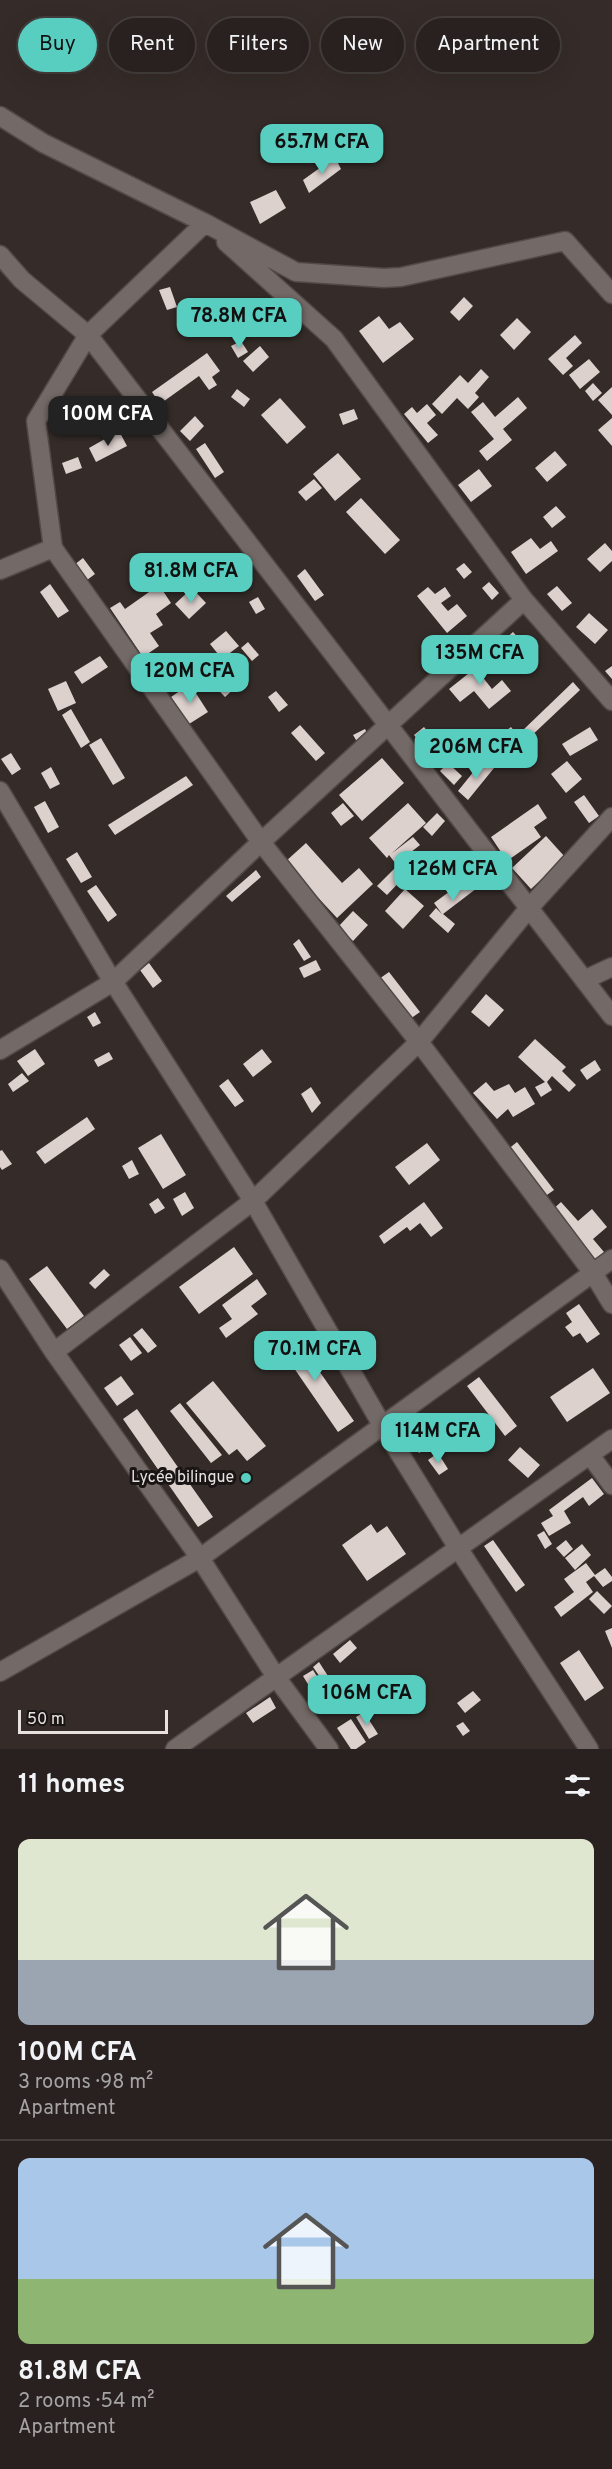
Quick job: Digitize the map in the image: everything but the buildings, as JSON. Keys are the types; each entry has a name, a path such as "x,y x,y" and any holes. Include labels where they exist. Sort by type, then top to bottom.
{"street":[{"path":"0,116 43,143 205,223 297,272 384,278 401,277 565,241 612,294"},
{"path":"205,223 88,335 36,421 53,548 261,842 419,1042 593,1273 612,1304"},
{"path":"205,223 334,339 524,600 612,701"},
{"path":"0,255 22,280 88,335 612,1016"},
{"path":"0,570 53,548"},
{"path":"0,1050 113,982 524,600"},
{"path":"0,791 113,982 253,1202 382,1425 458,1548 589,1749"},
{"path":"54,1352 253,1202 419,1042 529,908 612,817"},
{"path":"584,980 612,967"},
{"path":"0,1672 200,1558 612,1259"},
{"path":"0,1269 54,1352 200,1558 276,1677 329,1749"},
{"path":"175,1749 612,1439"},
{"path":"590,1455 612,1485"}],"place":[{"name":"Lycée bilingue","path":"246,1478"}]}
